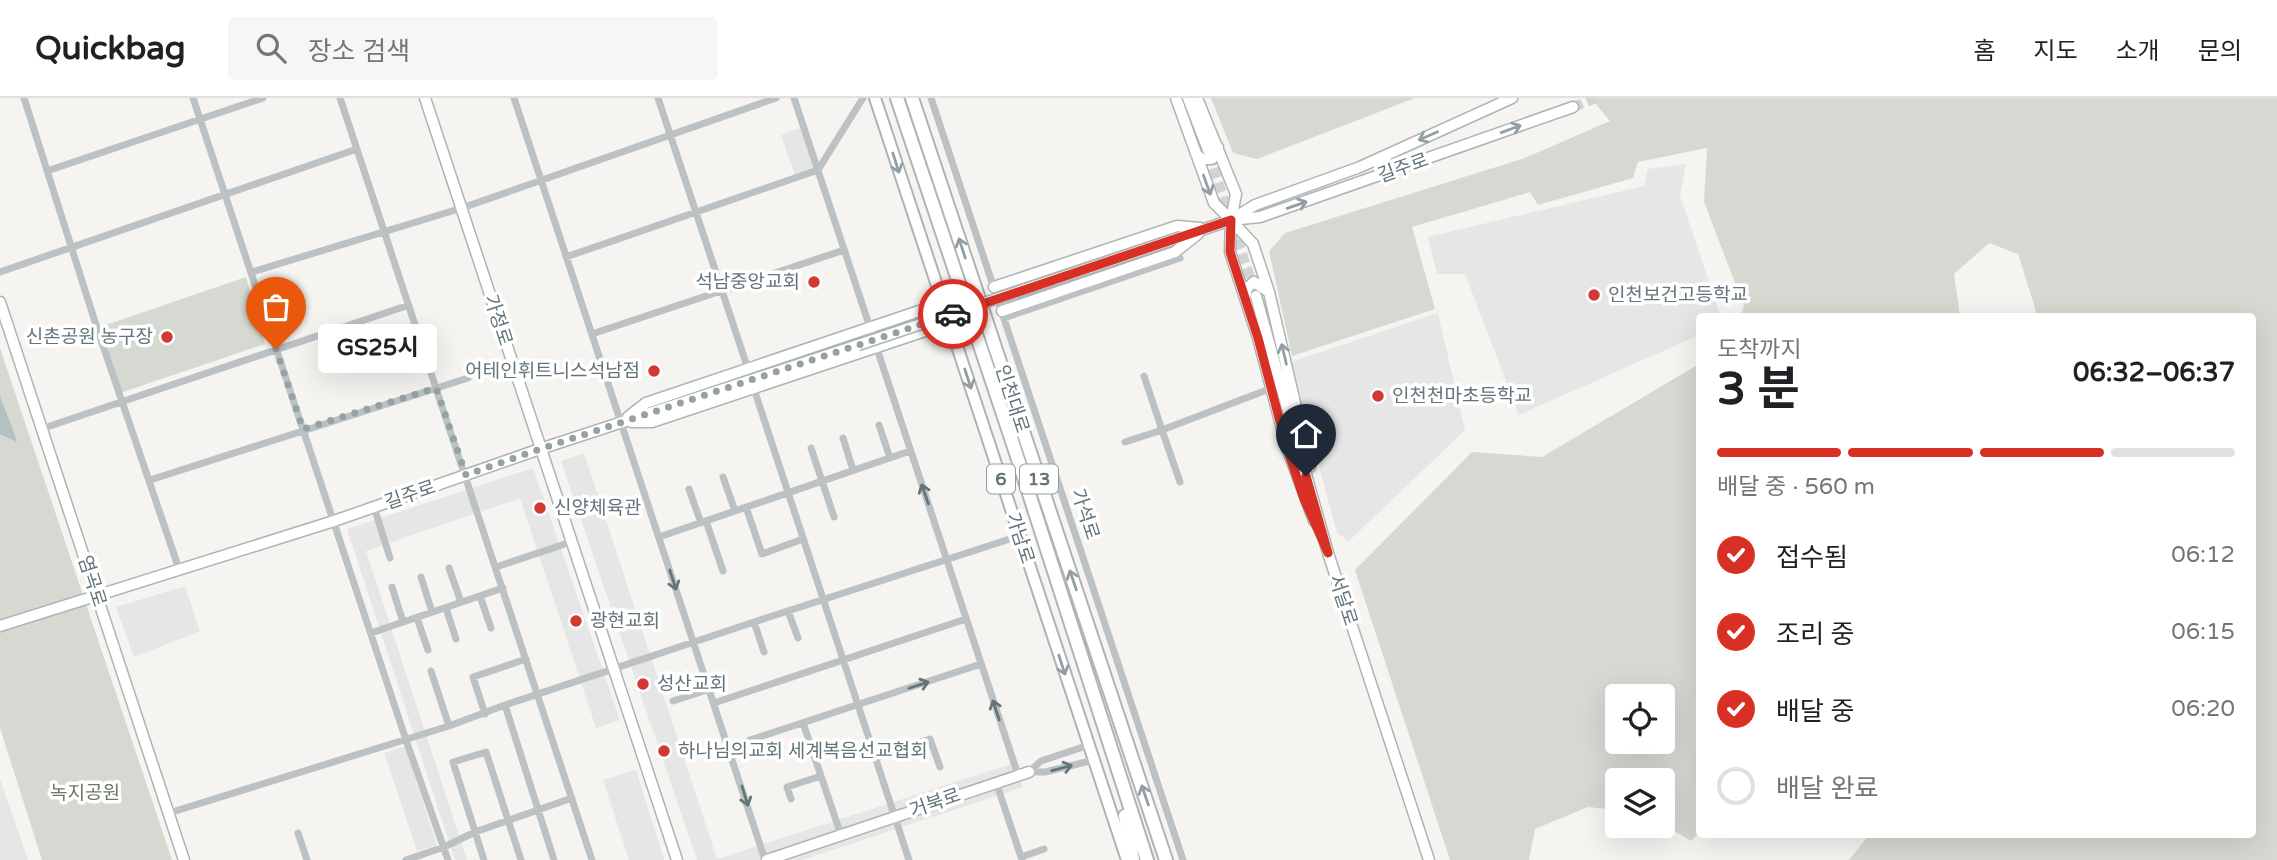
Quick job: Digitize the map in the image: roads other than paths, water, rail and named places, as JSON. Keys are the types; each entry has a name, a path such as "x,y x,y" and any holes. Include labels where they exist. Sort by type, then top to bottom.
{"highway":[{"name":"인천대로","path":"897,98 1013,444 1147,860"},
{"name":"인천대로","path":"912,98 1168,860"},
{"path":"1113,757 1126,859"}],"main road":[{"name":"가남로","path":"875,98 1126,859"}],"street":[{"path":"24,98 179,569"},
{"path":"193,98 448,860"},
{"path":"47,171 262,98"},
{"path":"340,98 592,860"},
{"name":"가정로","path":"425,98 677,860"},
{"path":"657,98 748,369"},
{"path":"252,272 462,208 776,98"},
{"path":"794,98 1018,775"},
{"path":"566,257 818,170 863,98"},
{"name":"가석로","path":"932,98 1183,860"},
{"path":"1176,98 1214,203 1253,244 1269,292 1328,553"},
{"path":"1188,98 1236,194 1231,220 1230,252 1250,297"},
{"path":"1196,154 1202,159 1212,159 1213,149 1197,98"},
{"name":"길주로","path":"1231,220 1255,205 1360,167 1512,98"},
{"path":"516,99 766,860"},
{"name":"길주로","path":"0,626 334,521 540,449 1203,229 1231,220 1260,217 1573,107"},
{"path":"0,272 357,149"},
{"name":"길주로","path":"994,287 1177,226 1203,229"},
{"name":"길주로","path":"1003,314 1175,252 1203,229"},
{"path":"592,334 844,250"},
{"path":"1003,314 1180,258"},
{"path":"1269,292 1254,282 1247,288 1294,472 1328,553"},
{"name":"서달로","path":"1250,297 1328,553 1429,860"},
{"name":"염곡로","path":"0,302 184,860"},
{"path":"621,422 646,403 870,330 943,303"},
{"path":"41,429 409,305"},
{"path":"621,422 652,422 949,323"},
{"path":"1144,376 1180,482"},
{"path":"150,480 468,378"},
{"path":"1125,442 1272,388"},
{"path":"754,389 909,860"},
{"path":"879,425 890,458"},
{"path":"843,438 853,470"},
{"path":"811,448 834,517"},
{"path":"659,537 910,451"},
{"path":"723,477 735,511"},
{"path":"689,489 723,571"},
{"name":"길주로","path":"374,507 390,558"},
{"path":"746,507 762,554 803,539"},
{"path":"169,813 406,740 823,599 1020,536"},
{"path":"496,567 571,542"},
{"path":"449,568 461,603"},
{"path":"421,577 432,612"},
{"path":"392,587 403,622"},
{"path":"370,633 503,588"},
{"path":"480,596 491,628"},
{"path":"446,608 456,639"},
{"path":"788,611 798,638"},
{"path":"417,618 428,650"},
{"path":"714,703 966,619"},
{"path":"754,622 764,652"},
{"path":"485,714 473,677 526,659"},
{"path":"729,747 981,664"},
{"path":"431,671 449,726"},
{"path":"673,701 710,689"},
{"path":"505,705 554,860"},
{"path":"803,723 841,835"},
{"name":"거북로","path":"875,758 930,739 940,767"},
{"path":"1029,772 1041,761 1089,746"},
{"path":"484,860 453,762 485,752 521,860"},
{"path":"1029,772 1045,772 1094,760"},
{"name":"거북로","path":"766,860 1029,772"},
{"path":"791,799 787,787 821,776"},
{"path":"996,782 1021,859 1044,849"},
{"path":"406,860 572,798"},
{"path":"298,833 307,860"}],"tunnel":[{"path":"1573,107 1596,98"},
{"path":"1209,154 1256,296"}],"place":[{"name":"석남중앙교회","path":"814,282"},
{"name":"인천보건고등학교","path":"1594,295"},
{"name":"신촌공원 농구장","path":"167,337"},
{"name":"GS25시","path":"276,349"},
{"name":"어테인휘트니스석남점","path":"654,371"},
{"name":"인천천마초등학교","path":"1378,396"},
{"name":"신양체육관","path":"540,508"},
{"name":"광현교회","path":"576,621"},
{"name":"성산교회","path":"643,684"},
{"name":"하나님의교회 세계복음선교협회","path":"664,751"}],"park label":[{"name":"녹지공원","path":"85,793"}]}
